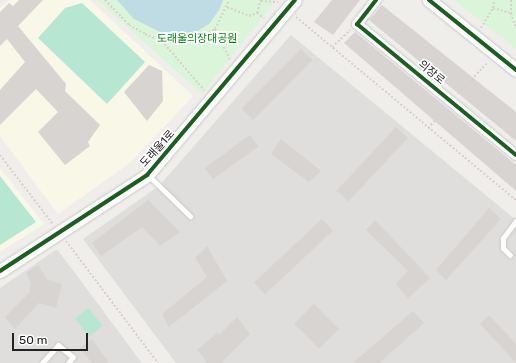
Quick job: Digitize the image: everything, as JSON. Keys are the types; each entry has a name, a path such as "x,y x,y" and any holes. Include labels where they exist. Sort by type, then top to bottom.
{"street":[{"name":"도래울1로","path":"0,271 147,175 295,0"},
{"path":"357,24 376,0"},
{"path":"429,0 516,70"},
{"name":"의장로","path":"357,24 516,155"}],"lane":[{"path":"147,175 190,216"},
{"path":"510,255 503,248 503,238 516,221"},
{"path":"42,363 58,345 73,357 68,363"}],"path":[{"path":"105,0 129,25 162,41 207,92"},
{"path":"162,41 195,42 215,29 227,7 229,0"},
{"path":"481,28 493,8 494,0"},
{"path":"511,0 511,13 516,28"},
{"path":"258,13 261,1 278,3"},
{"path":"227,7 249,16 258,13"},
{"path":"493,8 511,13"},
{"path":"258,13 266,19"},
{"path":"296,18 516,200"},
{"path":"332,47 357,24"},
{"path":"215,29 231,62"},
{"path":"457,96 487,63"},
{"path":"428,128 446,109"},
{"path":"0,155 54,225"},
{"path":"65,240 158,363"}],"shaded area":[{"path":"9,0 90,0 193,96 131,162 58,214 0,136 0,8"},
{"path":"291,35 516,220 516,363 176,363 83,239 159,186"},
{"path":"0,168 44,224 0,252"},
{"path":"57,249 142,363 0,363 0,288"}],"green space":[{"name":"도래울의장대공원","path":"97,0 276,0 202,94"},
{"path":"454,0 516,0 516,49 484,24"},
{"path":"82,3 145,62 107,104 38,38 65,8"},
{"path":"0,176 36,222 0,245"},
{"path":"88,308 103,326 90,337 75,319"}],"water":[{"path":"117,0 223,0 219,10 209,24 191,35 164,34 134,19"}],"building":[{"path":"19,0 43,0 18,26 66,84 65,91 100,125 88,142 90,146 65,165 38,132 58,112 36,89 0,125 0,90 25,62 7,39 0,46 0,12 9,3 13,6"},
{"path":"332,0 360,0 333,35 314,22"},
{"path":"382,5 516,112 516,141 369,20"},
{"path":"355,32 516,165 516,191 344,43"},
{"path":"301,49 312,60 253,120 242,108"},
{"path":"149,65 162,71 163,101 147,121 124,92"},
{"path":"396,127 408,138 348,202 337,191"},
{"path":"250,135 258,146 213,179 205,168"},
{"path":"281,139 321,171 309,182 271,154"},
{"path":"148,200 180,232 160,246 142,227 101,256 92,243"},
{"path":"489,208 501,219 446,280 436,270"},
{"path":"322,219 333,231 265,294 254,282"},
{"path":"375,220 430,278 408,298 396,284 408,271 366,230"},
{"path":"207,246 227,281 169,327 162,314 207,277 195,258"},
{"path":"38,265 47,280 62,284 56,308 39,303 15,329 5,317 29,293 31,283 26,273"},
{"path":"314,304 339,329 319,349 294,324"},
{"path":"413,311 424,323 379,363 353,363"},
{"path":"489,315 516,344 516,363 480,324"},
{"path":"237,317 250,334 221,363 208,363 197,350 217,333 219,335"},
{"path":"92,339 109,363 92,363 80,348"}],"cycle path":[{"path":"0,271 147,175 295,0"},
{"path":"376,0 357,24 516,155"},
{"path":"429,0 516,70"}]}
